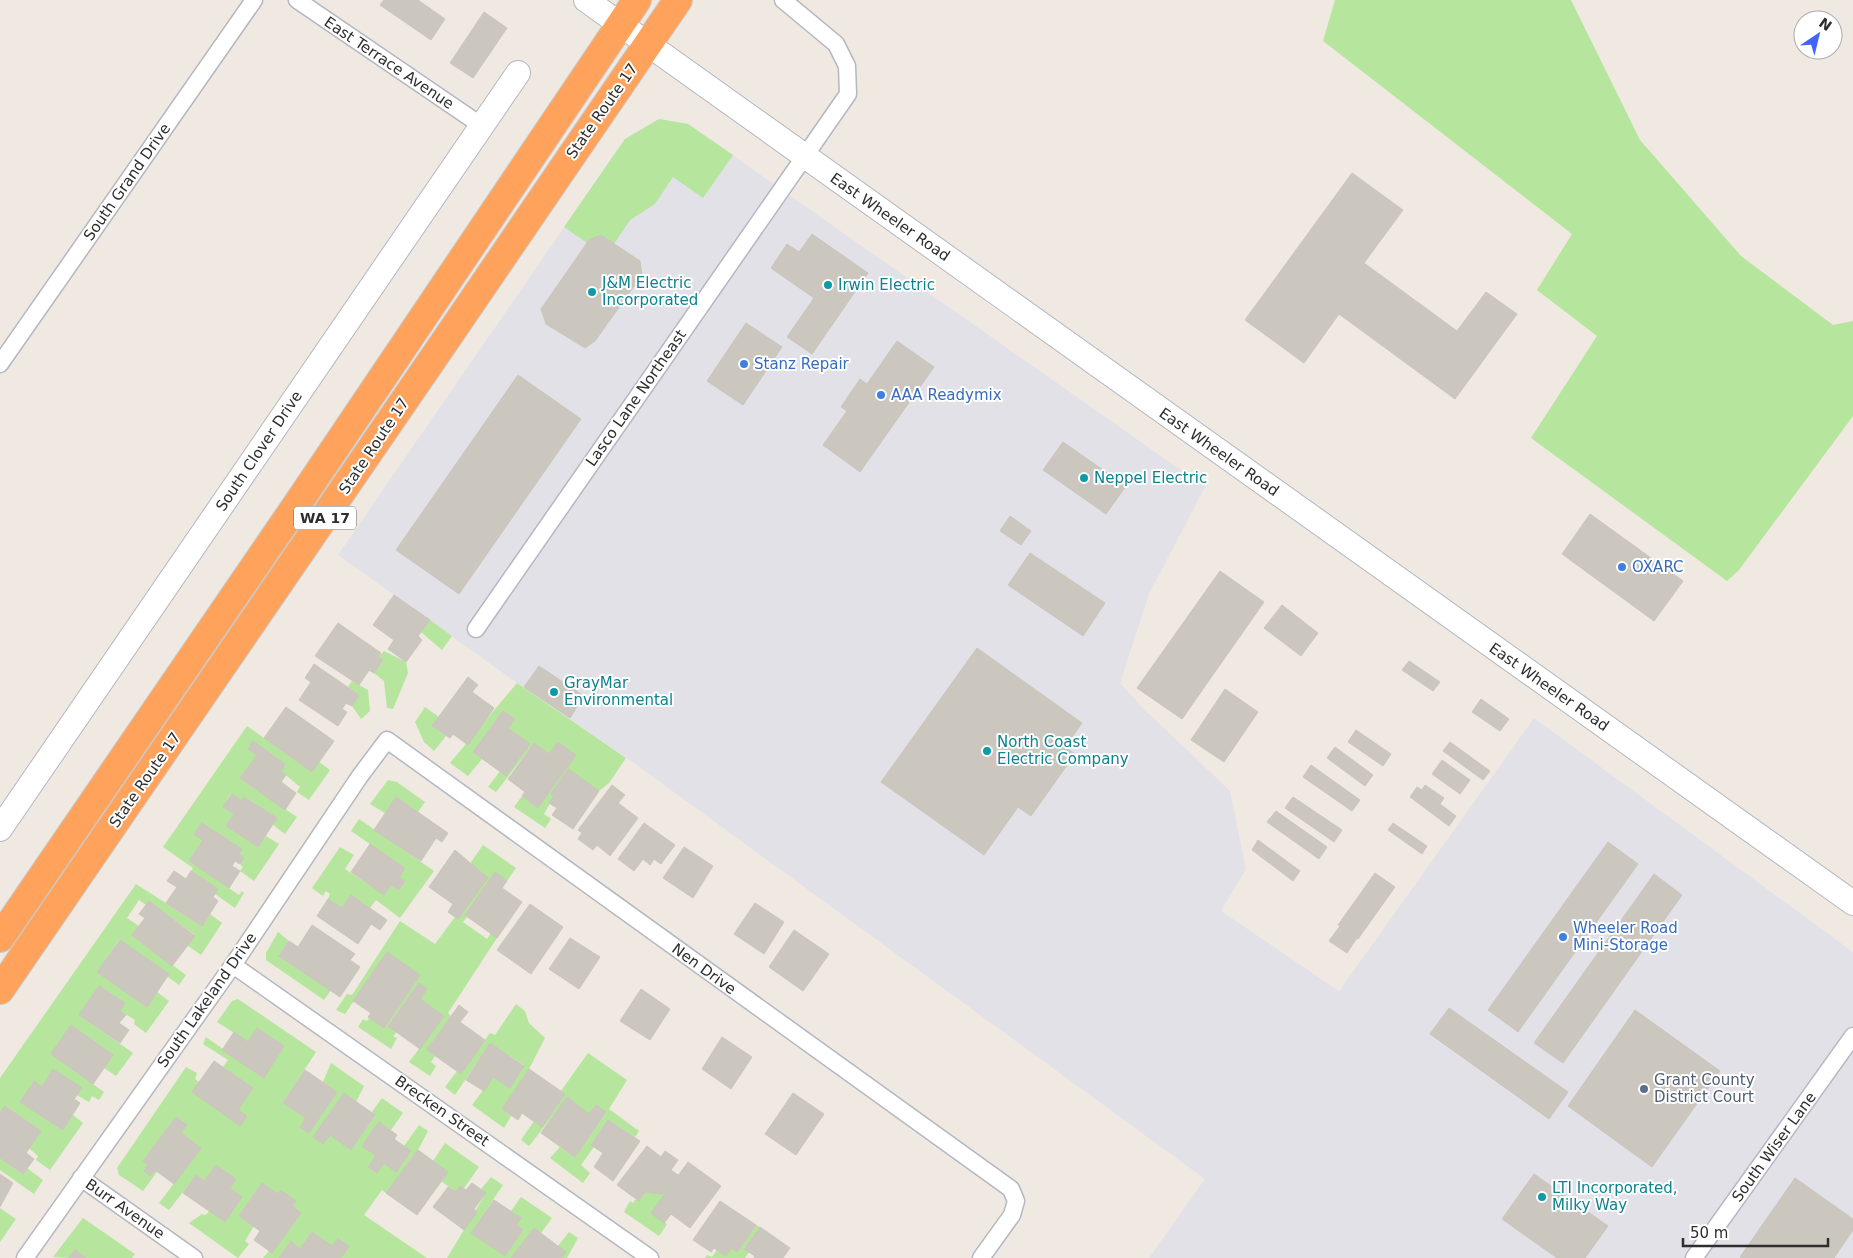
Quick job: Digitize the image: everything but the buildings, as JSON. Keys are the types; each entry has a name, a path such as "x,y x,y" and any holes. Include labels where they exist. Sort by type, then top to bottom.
{"highway":[{"name":"State Route 17","path":"0,938 638,0"},
{"name":"State Route 17","path":"0,990 350,482 510,243 678,0"}],"main road":[{"name":"East Wheeler Road","path":"586,0 1853,903"},
{"name":"South Clover Drive","path":"0,829 518,73"}],"street":[{"name":"South Grand Drive","path":"0,364 254,0"},
{"name":"East Terrace Avenue","path":"297,0 482,126"},
{"name":"Lasco Lane Northeast","path":"476,629 848,94 848,66 836,44 783,0"},
{"name":"South Lakeland Drive","path":"26,1258 233,965 360,776 387,740"},
{"name":"Nen Drive","path":"387,740 1011,1189 1016,1201 1012,1215 981,1258"},
{"name":"Brecken Street","path":"233,965 650,1258"},
{"name":"South Wiser Lane","path":"1694,1258 1853,1036"},
{"name":"Burr Avenue","path":"81,1178 194,1258"}],"shaded area":[{"path":"659,119 688,124 1205,487 1149,594 1120,683 1143,708 1230,791 1246,869 1221,911 1339,991 1534,718 1853,952 1853,1258 1149,1258 1205,1179 630,760 517,683 338,555 625,139"}],"green space":[{"path":"1335,0 1571,0 1640,140 1741,256 1833,325 1853,321 1853,416 1739,570 1727,581 1531,438 1597,336 1537,290 1572,234 1323,41"},
{"path":"659,119 688,124 733,155 703,198 673,177 655,204 630,220 614,244 587,243 564,227 625,139"},
{"path":"430,620 452,636 442,650 421,632"},
{"path":"384,651 406,662 408,673 393,709 387,708 384,681 374,673 383,661 378,657"},
{"path":"352,681 368,690 370,711 361,719 352,706 359,695 348,687"},
{"path":"517,683 626,758 609,783 599,791 568,770 551,794 554,796 544,814 551,819 545,828 514,807 522,796 538,808 576,755 558,742 549,754 534,743 496,792 488,787 500,771 506,776 530,744 508,728 515,719 503,711 474,752 482,759 468,776 450,763"},
{"path":"425,707 439,717 432,726 446,736 434,751 424,742 415,722"},
{"path":"247,726 312,772 319,762 330,770 309,800 297,792 300,787 281,771 285,764 253,742 248,748 257,755 241,779 297,817 285,834 273,825 277,818 245,797 242,801 231,794 223,807 234,814 226,826 258,847 266,836 279,844 254,881 240,871 243,867 240,864 244,858 239,854 242,849 202,823 195,834 203,840 189,861 239,895 242,891 244,893 235,908 215,894 218,889 191,871 193,868 163,847"},
{"path":"388,780 397,782 425,802 418,812 396,797 385,813 370,804"},
{"path":"359,819 434,871 400,918 376,900 370,908 351,895 342,908 328,899 330,894 326,891 323,896 312,888 340,847 354,855 345,869 384,895 391,885 399,890 405,881 399,877 405,868 351,831"},
{"path":"483,845 516,868 507,881 495,872 465,915 467,917 463,922 487,939 491,933 497,938 448,1013 451,1016 427,1050 435,1056 431,1062 436,1066 430,1076 409,1062 444,1016 420,999 427,989 419,983 388,1025 397,1032 393,1036 397,1038 391,1049 358,1027 363,1019 367,1021 369,1018 384,1028 420,975 387,952 345,1014 336,1010 347,994 352,995 400,921 435,944 455,917 458,919 487,878 473,867 471,862"},
{"path":"136,884 202,926 210,914 222,923 201,955 188,946 195,935 149,901 146,905 139,900 127,918 139,926 132,935 186,975 179,985 168,977 169,974 119,940 97,972 147,1007 157,992 169,1001 146,1033 134,1024 135,1020 120,1011 125,1003 99,986 79,1015 133,1053 116,1076 104,1068 71,1026 51,1054 104,1092 99,1100 92,1096 89,1102 77,1095 81,1088 53,1069 42,1087 33,1082 21,1101 63,1129 73,1115 83,1123 50,1170 36,1160 38,1156 29,1148 41,1131 6,1106 0,1113 0,1078"},
{"path":"278,932 289,941 279,955 331,990 324,1000 266,960 266,953"},
{"path":"238,999 316,1052 283,1103 306,1118 309,1132 337,1092 323,1082 331,1063 364,1086 356,1102 313,1137 323,1144 330,1135 351,1150 375,1116 371,1113 382,1098 403,1113 391,1130 379,1123 362,1146 376,1156 368,1167 376,1173 384,1163 396,1172 411,1152 404,1146 419,1125 428,1131 418,1150 386,1193 382,1190 364,1215 427,1258 341,1258 349,1246 338,1239 332,1246 312,1232 300,1249 291,1242 279,1258 263,1258 269,1251 272,1253 301,1213 292,1206 296,1201 278,1194 262,1183 239,1216 254,1226 245,1241 249,1244 238,1258 189,1223 202,1214 206,1215 209,1211 225,1222 242,1197 230,1188 236,1179 216,1165 204,1181 196,1175 169,1210 159,1203 201,1148 181,1133 187,1125 176,1117 143,1161 148,1165 144,1171 150,1176 155,1170 157,1172 143,1191 119,1175 117,1168 186,1067 197,1073 195,1079 238,1110 253,1088 223,1067 228,1060 203,1044 206,1037 264,1078 284,1046 257,1028 248,1042 217,1022 232,1001"},
{"path":"516,1004 525,1011 529,1023 545,1038 529,1069 502,1109 511,1116 504,1128 472,1105 493,1077 510,1088 524,1065 490,1043 455,1095 445,1087 457,1071 461,1074 490,1033 495,1035"},
{"path":"588,1053 627,1080 609,1109 639,1131 635,1137 608,1120 591,1144 594,1147 581,1165 590,1173 583,1183 550,1158 560,1147 575,1157 606,1113 596,1105 589,1114 567,1098 529,1146 521,1140 534,1121 543,1126 564,1094 561,1091"},
{"path":"445,1143 479,1167 464,1188 460,1186 456,1192 441,1181 448,1172 433,1161"},
{"path":"0,1158 22,1174 27,1168 43,1180 34,1194 0,1170"},
{"path":"678,1175 664,1222 667,1224 659,1236 624,1212 630,1201 633,1203 636,1199 639,1201 645,1192 663,1194"},
{"path":"491,1177 503,1185 471,1233 505,1256 523,1231 516,1225 511,1211 521,1197 552,1218 541,1233 534,1228 511,1258 447,1258 486,1193 481,1189"},
{"path":"0,1208 16,1219 0,1242"},
{"path":"83,1218 135,1254 132,1258 86,1258 75,1250 69,1258 53,1257"},
{"path":"756,1225 760,1227 744,1248 749,1252 745,1258 705,1258 707,1255 712,1257 717,1250 726,1256 731,1248 737,1252"},
{"path":"569,1232 578,1238 567,1258 561,1258 558,1246"}],"place":[{"name":"Irwin Electric","path":"828,285"},
{"name":"J&M Electric Incorporated","path":"592,292"},
{"name":"Stanz Repair","path":"744,364"},
{"name":"AAA Readymix","path":"881,395"},
{"name":"Neppel Electric","path":"1084,478"},
{"name":"OXARC","path":"1622,567"},
{"name":"GrayMar Environmental","path":"554,692"},
{"name":"North Coast Electric Company","path":"987,751"},
{"name":"Wheeler Road Mini-Storage","path":"1563,937"},
{"name":"Grant County District Court","path":"1644,1089"},
{"name":"LTI Incorporated, Milky Way","path":"1542,1197"}]}
